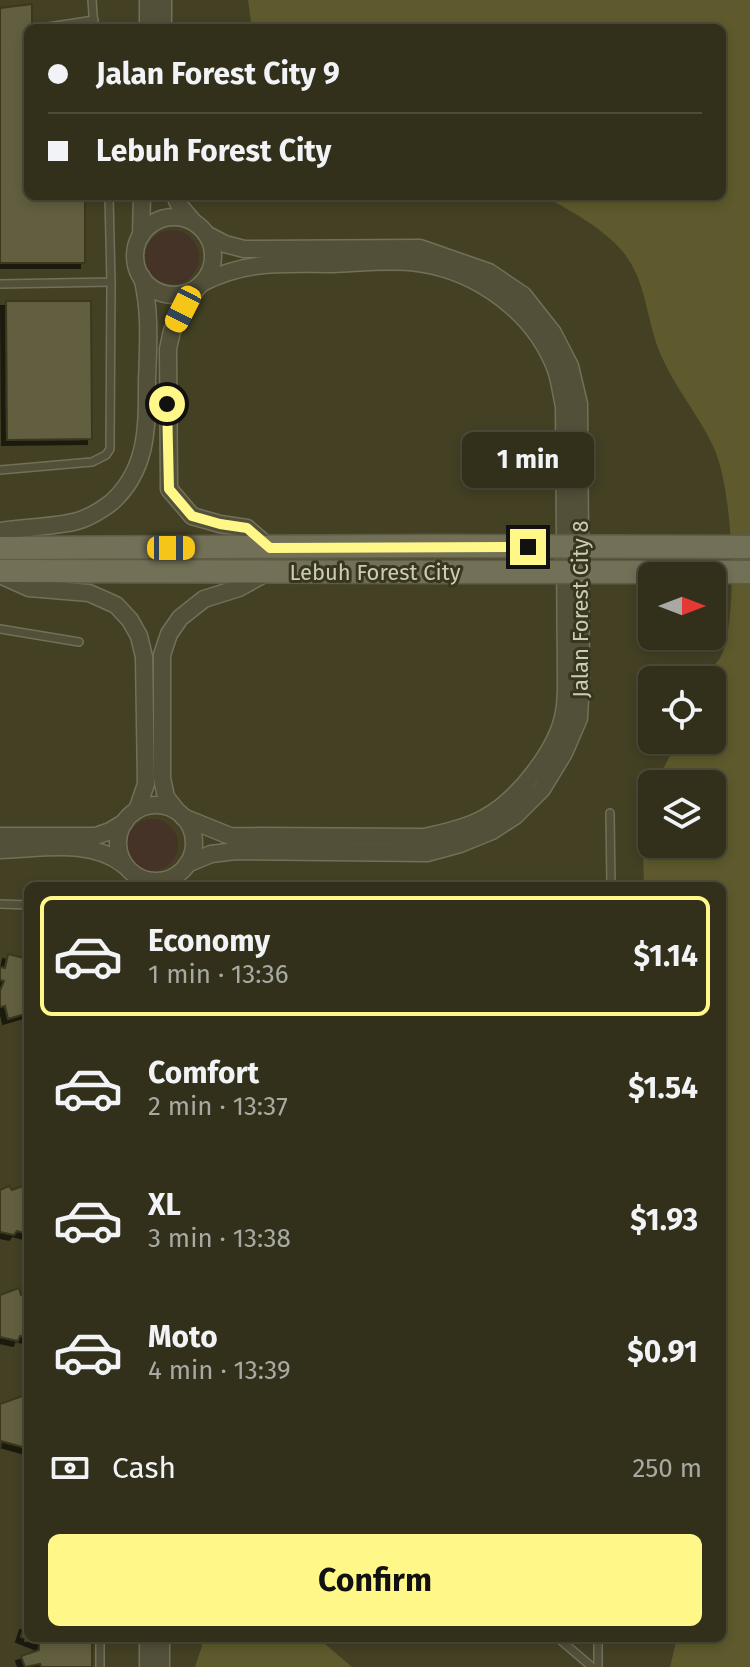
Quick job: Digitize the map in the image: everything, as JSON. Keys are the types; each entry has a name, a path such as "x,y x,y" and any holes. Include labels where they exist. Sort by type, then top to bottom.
{"main road":[{"name":"Lebuh Forest City","path":"0,548 750,547"},
{"name":"Lebuh Forest City","path":"0,573 750,572"}],"street":[{"path":"148,0 148,24"},
{"path":"163,0 163,24"},
{"path":"0,531 83,519 119,495 137,470 147,425 148,301 136,261 141,236 142,200"},
{"path":"177,200 200,228 213,259 172,331 168,349 169,489 192,516 247,528 270,548"},
{"path":"141,236 160,219 177,217 200,228"},
{"name":"Jalan Forest City 8","path":"187,864 211,854 236,851 427,853 492,831 515,816 542,789 564,753 579,718 581,681 579,404 570,366 553,333 523,295 489,272 420,248 244,249 225,244 200,228"},
{"name":"Jalan Forest City 8","path":"180,814 230,836 425,837 455,830 485,818 530,780 564,714 566,681 564,406 556,371 546,351 513,306 482,285 418,263 237,267 199,286"},
{"path":"142,277 162,293 179,294 199,286"},
{"path":"0,850 81,848 112,856 135,877 169,882 187,864 194,840 180,814 166,797 162,778 162,655 169,634 180,618 204,599 239,588 270,571"},
{"path":"0,573 29,588 89,593 116,605 139,636 144,657 146,784 131,816 121,829 119,846 135,877"},
{"path":"0,836 96,836 110,831 145,807 161,805 180,814"},
{"path":"148,1642 148,1667"},
{"path":"161,1642 161,1667"}],"lane":[{"path":"92,0 94,24"},
{"path":"0,470 92,462 106,455 110,449 109,200"},
{"path":"0,284 111,282"},
{"path":"0,629 79,642"},
{"path":"610,813 611,882"},
{"path":"0,904 24,905"},
{"path":"100,1642 100,1667"},
{"path":"563,1642 595,1667"},
{"path":"595,1667 598,1642"}],"shaded area":[{"path":"248,0 750,0 750,1667 670,1667 676,1642 726,1642 726,882 644,882 643,858 726,858 726,770 662,770 671,754 726,754 726,666 713,666 726,650 731,607 729,520 726,492 714,448 660,353 642,288 631,263 615,243 596,228 551,200 726,200 726,24 251,24"},
{"path":"172,230 183,232 191,238 197,246 197,268 191,276 183,282 172,284 161,282 153,276 147,268 145,257 147,246 153,238 161,232"},
{"path":"152,819 170,827 178,845 170,863 152,871 134,863 126,845 134,827"},
{"path":"201,1642 323,1642 352,1667 195,1667"}],"building":[{"path":"32,4 32,24 24,24 24,200 85,200 85,263 0,263 0,8"},
{"path":"6,301 91,301 92,439 7,440"},
{"path":"8,954 24,958 24,1014 8,1019 5,1006 0,1007 0,991 4,981 0,980 0,967 5,968"},
{"path":"9,1186 12,1190 24,1186 24,1233 17,1231 14,1235 0,1232 0,1190"},
{"path":"19,1288 21,1295 24,1294 24,1337 20,1336 18,1341 0,1337 0,1295"},
{"path":"24,1395 24,1447 1,1441 0,1448 0,1404"},
{"path":"34,1642 92,1642 92,1667 41,1667 40,1664 25,1667 21,1656 39,1650 39,1644"}],"route":[{"path":"167,404 169,489 192,516 247,528 270,548 528,547"}]}
